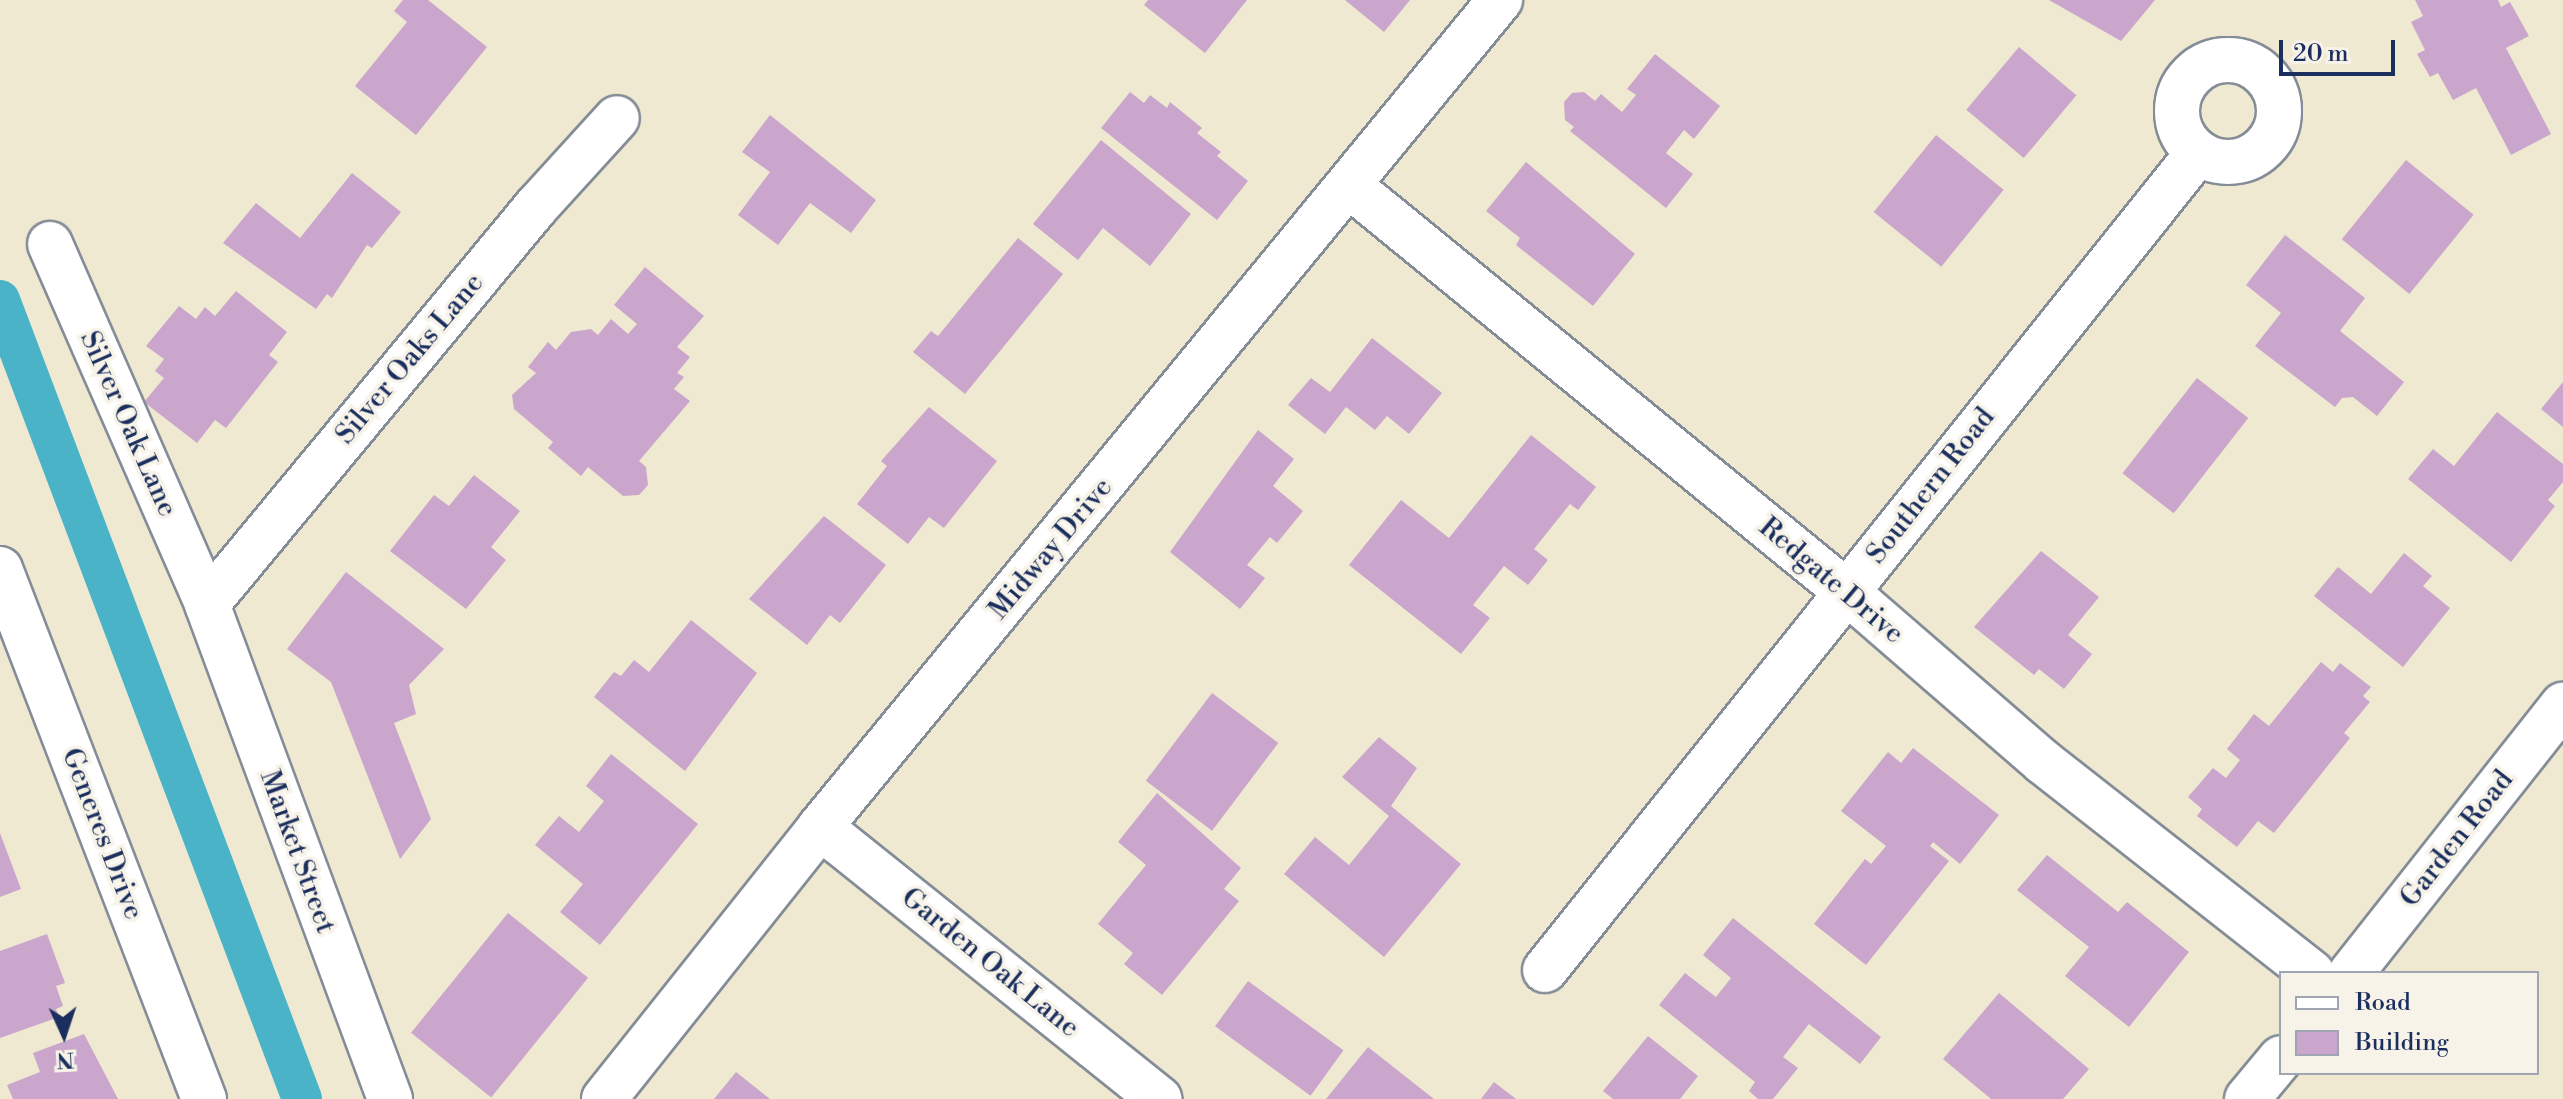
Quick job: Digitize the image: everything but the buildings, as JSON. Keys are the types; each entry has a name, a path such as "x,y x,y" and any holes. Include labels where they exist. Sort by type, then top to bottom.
{"street":[{"name":"Midway Drive","path":"604,1099 820,827 1351,187 1500,0"},
{"name":"Silver Oaks Lane","path":"207,604 536,207 617,118"},
{"name":"Southern Road","path":"1545,970 2198,153"},
{"name":"Redgate Drive","path":"1351,187 1848,593 2043,762 2309,971"},
{"name":"Silver Oak Lane","path":"50,244 207,604"},
{"name":"Generes Drive","path":"0,569 204,1099"},
{"name":"Market Street","path":"207,604 390,1099"},
{"name":"Garden Road","path":"2353,971 2563,705"},
{"name":"Garden Oak Lane","path":"820,827 1160,1099"},
{"path":"2247,1099 2279,1060"}],"waterway":[{"path":"0,300 302,1099"}]}
